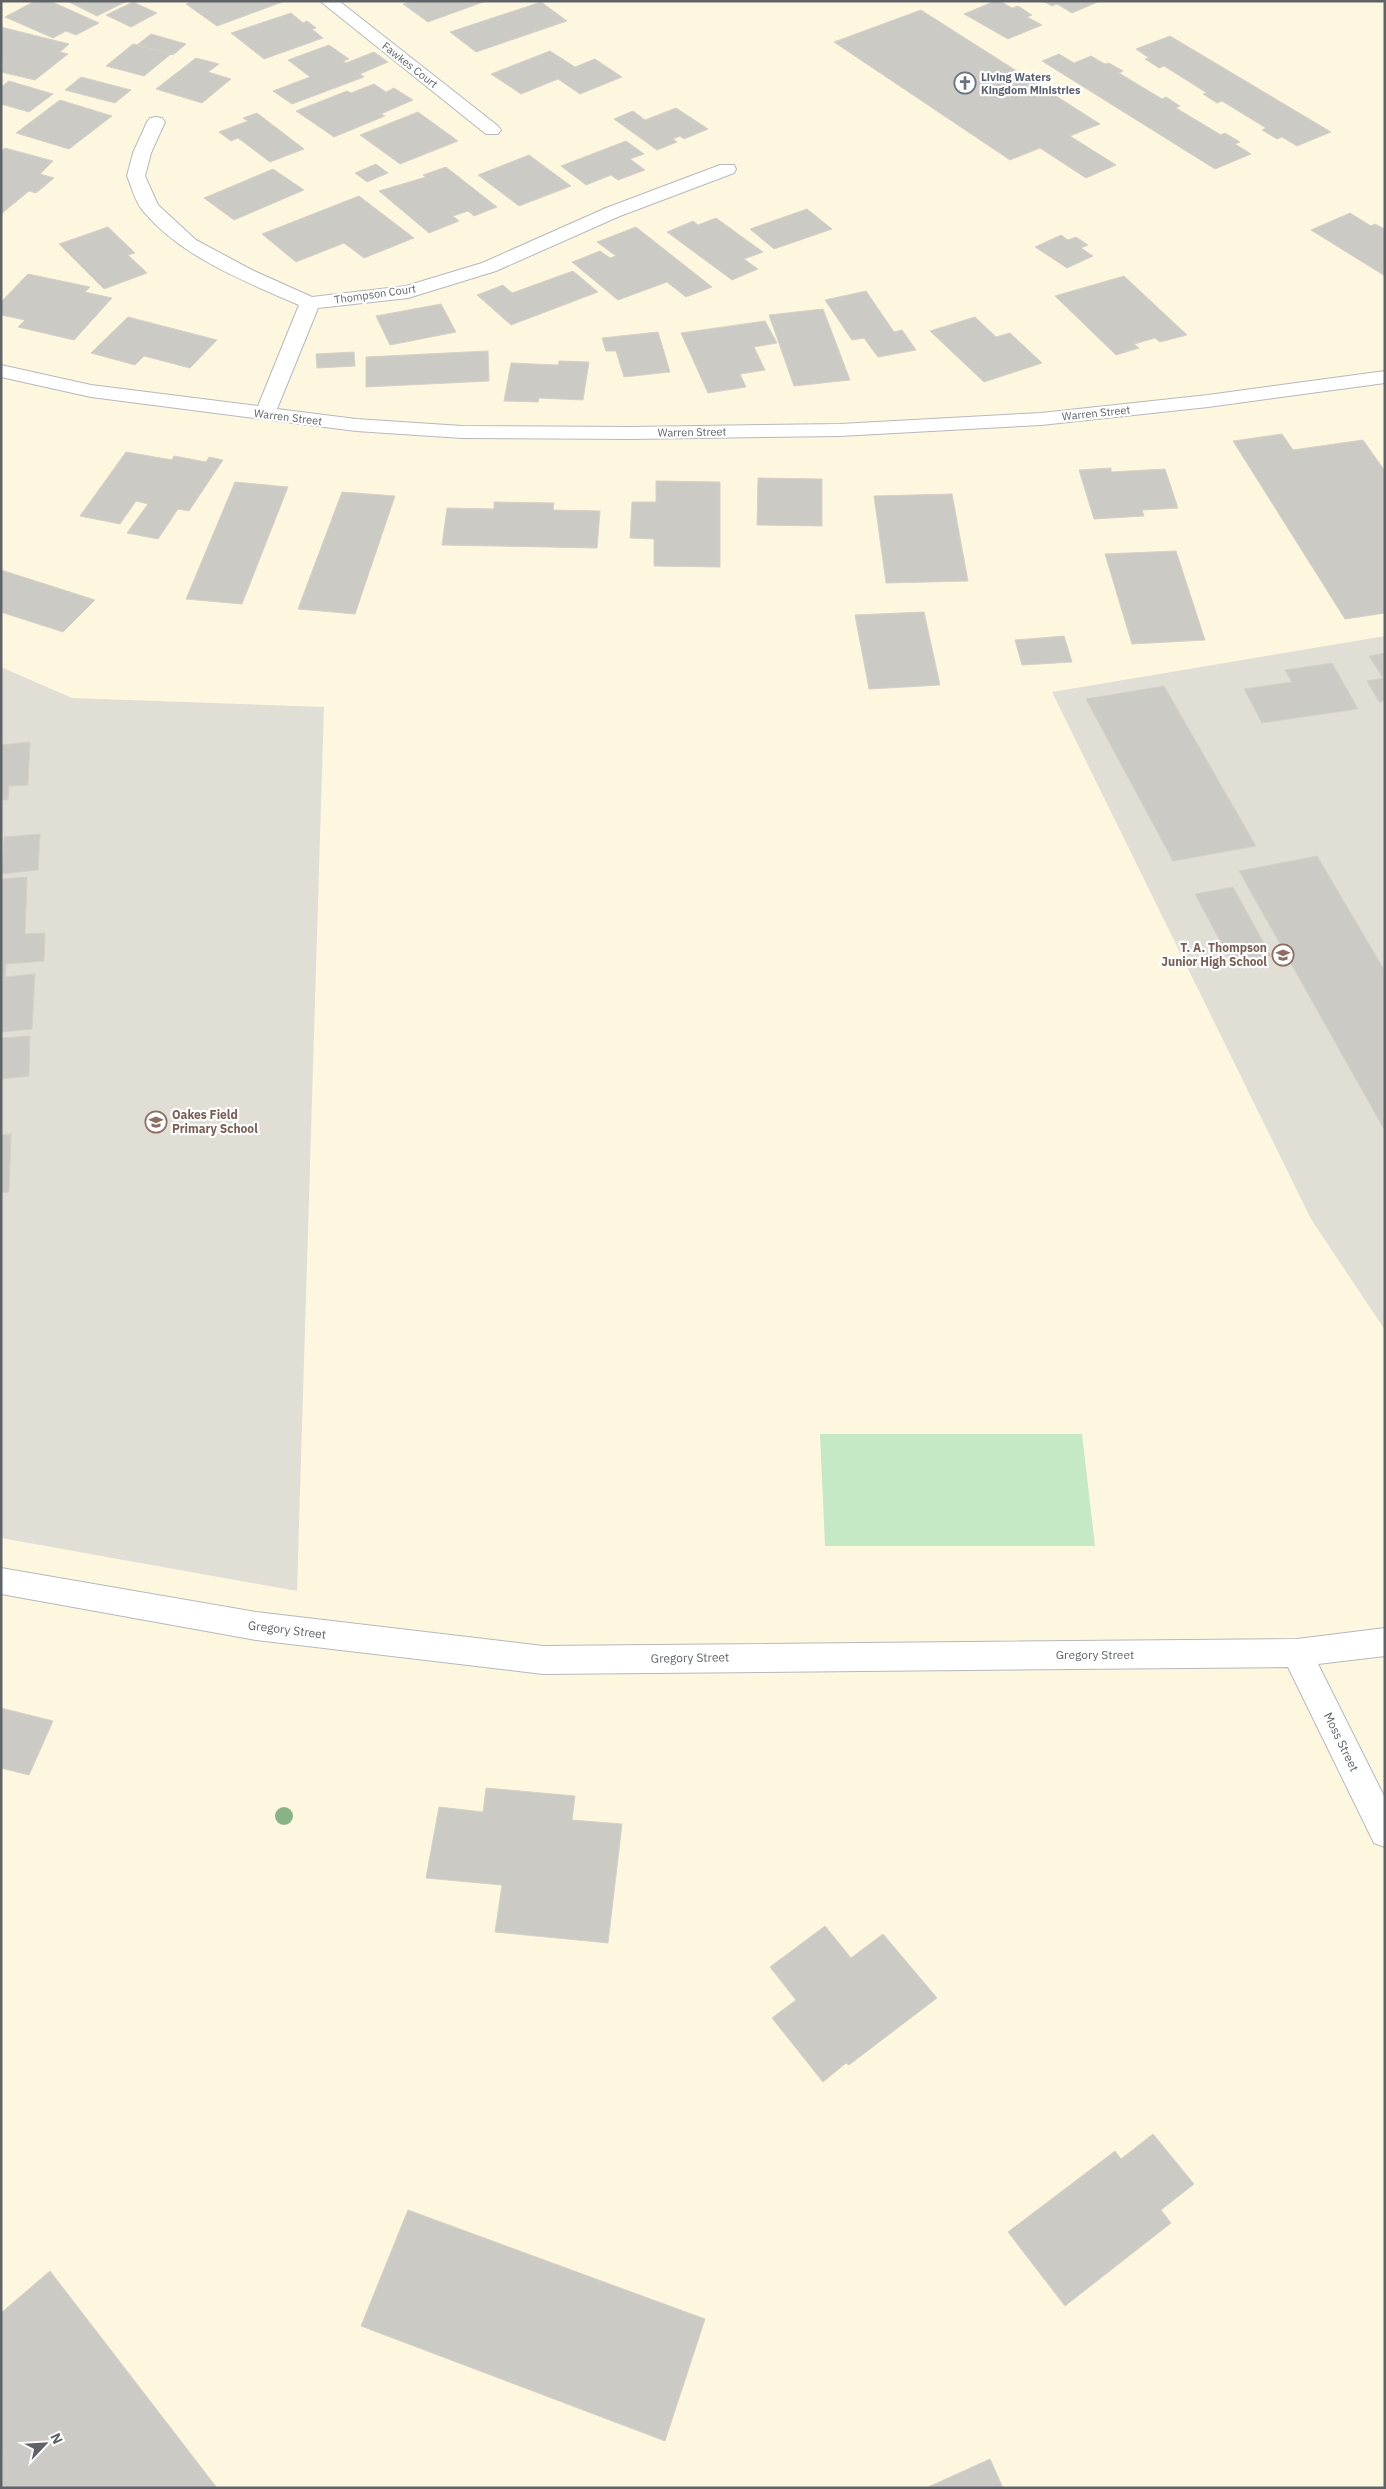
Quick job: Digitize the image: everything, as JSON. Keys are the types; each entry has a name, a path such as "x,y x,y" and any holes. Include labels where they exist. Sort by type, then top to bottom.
{"street":[{"name":"Fawkes Court","path":"328,1 492,130"},
{"path":"156,122 142,153 136,176 150,207 189,244 245,274 310,303 265,414"},
{"name":"Thompson Court","path":"310,303 408,292 489,267 613,212 727,169"},
{"name":"Warren Street","path":"1,370 90,391 356,425 462,432 632,433 840,430 1041,419 1208,401 1385,377"},
{"name":"Gregory Street","path":"1,1581 256,1626 543,1660 1297,1653 1385,1642"},
{"name":"Moss Street","path":"1297,1653 1385,1832"}],"shaded area":[{"path":"1,1 1385,1 1385,2488 1,2488"},
{"name":"T. A. Thompson Junior High School","path":"1385,636 1385,1330 1311,1219 1052,692"},
{"name":"Oakes Field Primary School","path":"1,667 72,698 324,707 297,1591 1,1538"}],"green space":[{"path":"820,1434 1082,1434 1095,1546 825,1546"}],"building":[{"path":"35,1 50,1 99,23 76,35 66,31 53,38 5,17"},
{"path":"67,1 127,1 97,16"},
{"path":"193,1 285,1 217,26 186,4"},
{"path":"411,1 486,1 428,22 403,4"},
{"path":"995,1 1000,1 1012,8 1018,6 1032,15 1027,17 1042,25 1008,39 964,14"},
{"path":"1043,1 1100,1 1072,13 1057,4 1052,6"},
{"path":"133,2 157,13 131,27 106,15"},
{"path":"541,2 567,21 476,52 450,32"},
{"name":"Living Waters Kingdom Ministries","path":"921,10 1100,124 1070,136 1116,165 1086,178 1040,148 1010,160 834,42"},
{"path":"291,13 303,23 307,21 316,28 312,29 323,38 264,59 231,33"},
{"path":"1,27 69,44 60,52 68,54 35,80 1,72 3,64 1,63"},
{"path":"151,34 186,44 173,55 137,45"},
{"path":"1170,36 1331,132 1297,146 1282,137 1277,139 1262,130 1266,128 1222,101 1217,103 1203,94 1207,93 1164,66 1159,68 1145,59 1149,58 1136,49"},
{"path":"133,44 171,54 144,76 106,66"},
{"path":"329,45 349,59 343,61 346,63 374,52 388,62 360,74 364,77 292,104 273,91 310,77 288,60"},
{"path":"550,51 575,67 595,59 622,77 580,94 558,79 521,94 491,74"},
{"path":"1059,54 1074,63 1091,56 1105,64 1109,63 1123,71 1119,73 1162,99 1166,97 1180,106 1176,108 1221,135 1225,133 1240,142 1235,144 1251,154 1215,169 1042,61"},
{"path":"196,58 219,64 208,72 231,79 202,103 156,89"},
{"path":"81,77 131,90 115,103 65,90"},
{"path":"9,81 53,94 29,112 1,104 1,87"},
{"path":"374,84 386,92 394,88 413,100 381,114 385,116 334,137 296,111 347,91 351,93"},
{"path":"60,100 112,116 69,149 16,133"},
{"path":"676,108 708,129 684,139 680,136 673,139 677,142 657,150 614,119 633,111 645,120"},
{"path":"418,112 458,141 400,164 360,135"},
{"path":"257,113 304,149 270,162 238,138 231,141 219,132 248,121 243,118"},
{"path":"626,141 644,154 630,159 645,170 618,180 611,175 586,185 561,166"},
{"path":"5,148 53,161 40,174 54,178 36,193 29,191 1,214 1,151"},
{"path":"529,155 571,186 519,206 478,175"},
{"path":"376,164 388,173 367,182 355,173"},
{"path":"446,167 497,207 474,216 468,211 453,216 459,221 429,233 379,191 426,177 423,175"},
{"path":"273,169 304,190 234,220 204,198"},
{"path":"359,196 414,238 364,258 344,243 296,262 262,234"},
{"path":"807,209 832,229 774,249 750,229"},
{"path":"1350,213 1371,226 1375,224 1385,229 1385,276 1311,230"},
{"path":"716,218 763,252 744,259 758,269 732,280 667,232 693,221 698,225"},
{"path":"108,227 135,253 128,255 147,273 104,289 59,244"},
{"path":"636,227 712,287 686,297 667,282 618,300 572,262 600,251 610,258 616,256 597,242"},
{"path":"1061,235 1068,240 1076,237 1088,245 1081,248 1093,256 1067,268 1035,247"},
{"path":"573,271 598,292 511,325 477,295 503,285 512,293"},
{"path":"28,274 90,287 85,292 112,298 74,340 18,327 25,320 1,315 1,302"},
{"path":"1124,276 1187,335 1160,342 1155,338 1134,344 1139,348 1116,355 1055,296"},
{"path":"866,291 894,332 902,330 916,350 878,357 864,338 852,340 825,300"},
{"path":"441,304 456,332 390,345 376,316"},
{"path":"823,309 850,380 794,386 769,315"},
{"path":"128,317 217,340 190,368 144,356 135,365 91,353"},
{"path":"975,317 996,337 1010,333 1042,363 984,382 930,331"},
{"path":"765,321 777,343 754,347 765,370 740,374 746,387 708,393 681,333"},
{"path":"658,332 670,372 624,377 616,351 606,351 602,338"},
{"path":"488,351 489,381 366,387 366,357"},
{"path":"354,352 355,366 317,368 316,354"},
{"path":"559,361 589,362 583,400 539,398 538,402 504,401 511,363 558,365"},
{"path":"1282,434 1293,450 1363,440 1385,471 1385,613 1345,619 1233,441"},
{"path":"126,452 172,460 174,456 206,462 209,457 223,460 189,511 178,509 158,539 127,533 148,504 136,501 120,524 80,516"},
{"path":"1111,468 1111,472 1165,469 1178,508 1142,510 1144,516 1094,519 1079,470"},
{"path":"758,478 822,479 822,526 757,525"},
{"path":"656,481 720,482 720,567 654,566 654,539 630,538 632,502 656,502"},
{"path":"235,482 288,487 242,604 186,599"},
{"path":"342,492 395,496 355,614 298,609"},
{"path":"952,494 968,581 886,583 874,496"},
{"path":"494,502 554,503 553,510 600,511 597,548 442,545 447,508 494,509"},
{"path":"1176,551 1205,640 1132,644 1105,554"},
{"path":"1,570 95,600 63,632 1,612"},
{"path":"924,612 940,685 869,689 855,615"},
{"path":"1064,636 1072,662 1022,665 1015,640"},
{"path":"1385,653 1385,701 1379,702 1367,681 1383,678 1369,656"},
{"path":"1332,663 1358,709 1262,723 1244,689 1292,682 1285,670"},
{"path":"1164,686 1256,846 1173,861 1086,699"},
{"path":"30,742 28,785 9,786 8,800 1,800 1,745"},
{"path":"40,834 38,870 2,874 4,837"},
{"path":"1317,856 1385,971 1385,1131 1239,871"},
{"path":"27,877 25,934 45,933 44,961 6,964 5,977 35,974 32,1029 1,1032 1,879"},
{"path":"1233,887 1271,956 1232,963 1195,894"},
{"path":"30,1036 29,1076 1,1079 1,1038"},
{"path":"11,1134 9,1192 1,1193 1,1135"},
{"path":"1,1708 53,1721 29,1775 1,1768"},
{"path":"486,1788 575,1796 572,1820 622,1824 608,1943 495,1932 502,1885 426,1878 439,1807 483,1812"},
{"path":"825,1926 851,1958 883,1934 937,1998 849,2065 846,2063 823,2082 772,2018 796,2000 770,1967"},
{"path":"1153,2134 1194,2184 1161,2210 1171,2223 1065,2306 1008,2232 1115,2151 1121,2159"},
{"path":"408,2210 705,2319 665,2441 361,2326"},
{"path":"50,2271 217,2488 2,2488 1,2313"},
{"path":"990,2459 1003,2488 926,2488"}],"place":[{"name":"Living Waters Kingdom Ministries","path":"965,83"},
{"name":"T. A. Thompson Junior High School","path":"1283,955"},
{"name":"Oakes Field Primary School","path":"156,1122"}]}
